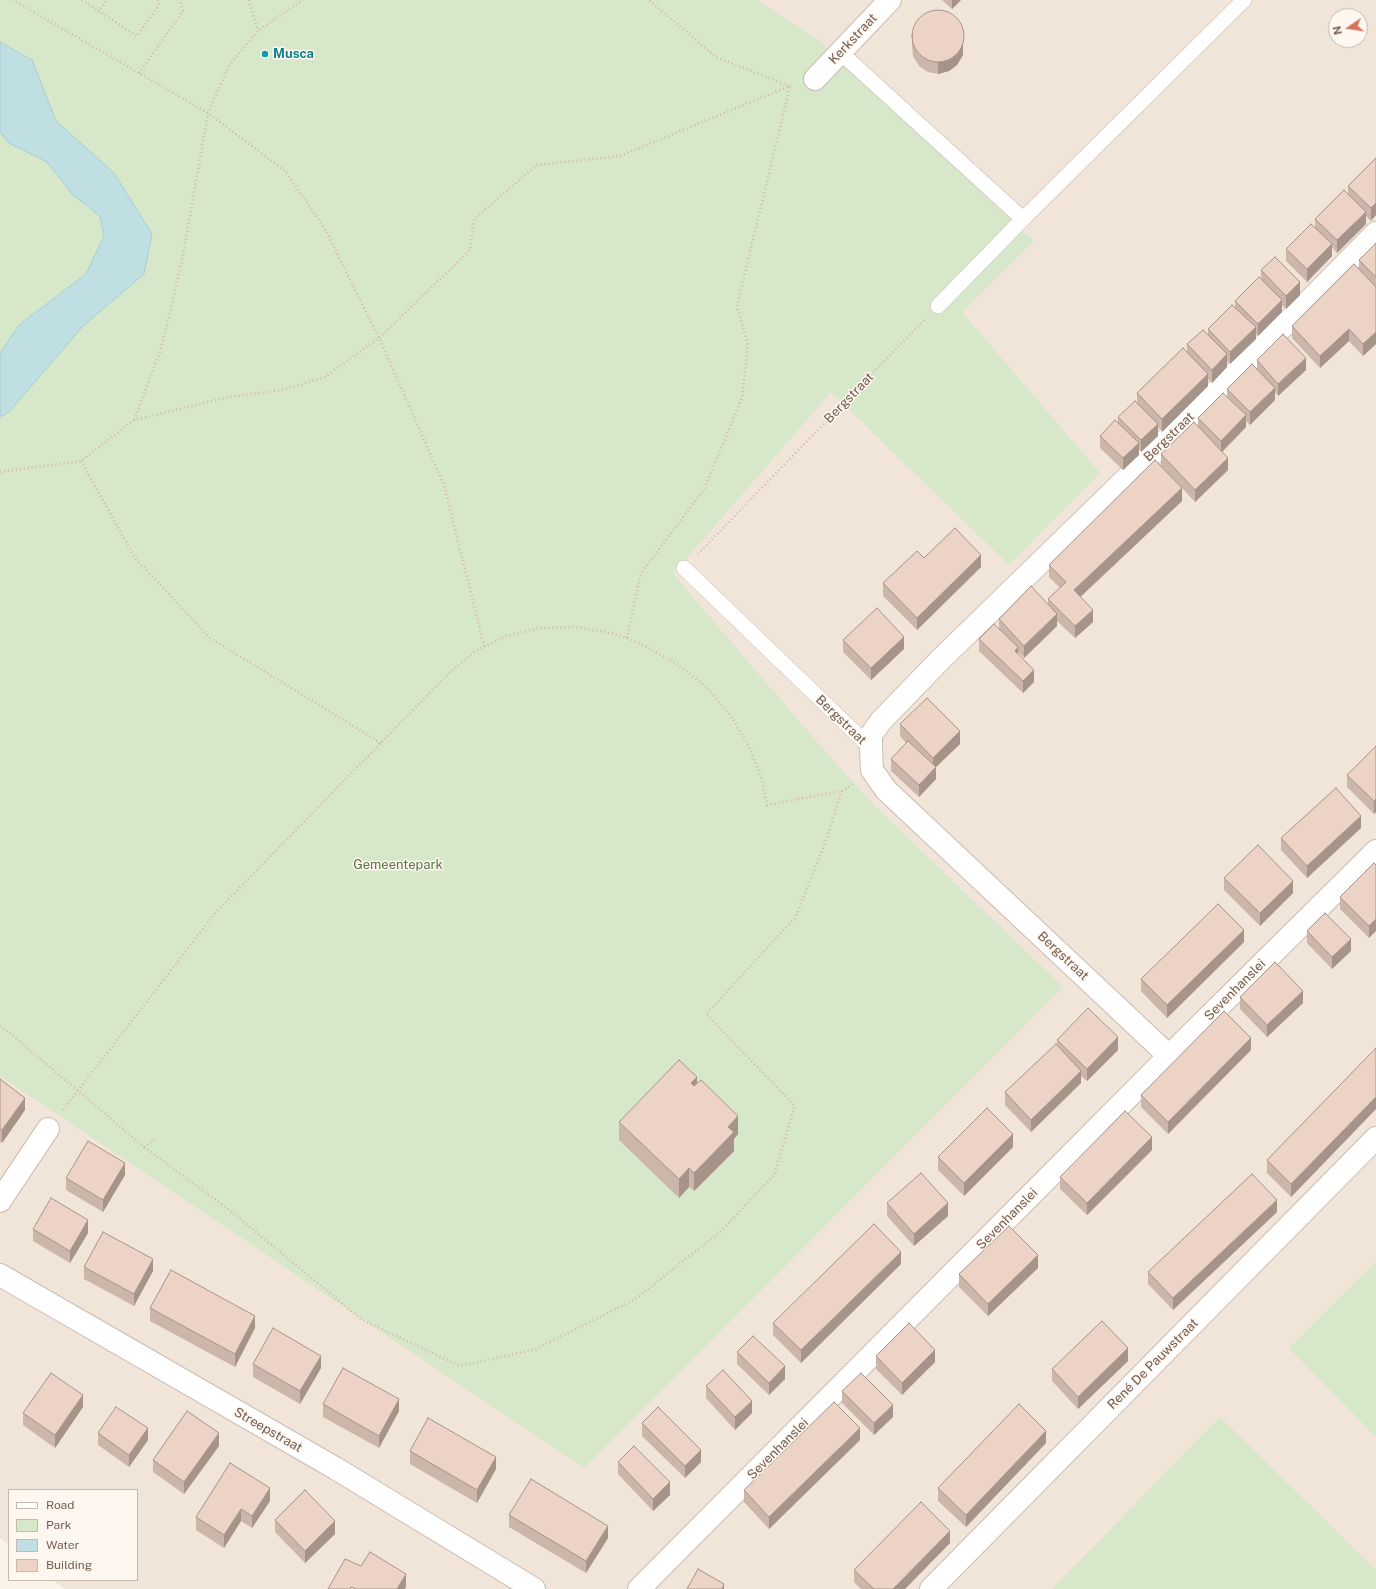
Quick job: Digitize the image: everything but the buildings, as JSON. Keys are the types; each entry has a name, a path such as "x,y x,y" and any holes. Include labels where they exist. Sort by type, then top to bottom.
{"street":[{"name":"Kerkstraat","path":"816,78 890,0"},
{"name":"Bergstraat","path":"1169,1056 886,790 872,770 871,735 881,721 935,666 1300,310 1376,233"},
{"name":"Sevenhanslei","path":"639,1589 1169,1056 1376,851"},
{"path":"0,1201 48,1130"},
{"name":"René De Pauwstraat","path":"931,1589 1376,1138"},
{"name":"Streepstraat","path":"0,1275 335,1468 534,1589"}],"lane":[{"path":"938,306 1023,219 1244,0"},
{"path":"840,52 1023,219"},
{"name":"Bergstraat","path":"684,568 871,748"}],"path":[{"path":"13,0 208,113 285,171 325,229 379,338 444,485 484,646"},
{"path":"82,0 98,12 137,36 159,5 158,0"},
{"path":"98,12 107,0"},
{"path":"139,73 183,10 180,0"},
{"path":"249,0 258,31"},
{"path":"134,420 161,349 182,261 208,113 230,64 258,31 303,0"},
{"path":"649,0 716,57 790,86"},
{"path":"0,472 81,461 134,420 228,397 282,390 325,377 379,338 470,250 474,219 537,165 620,156 797,82 816,78"},
{"path":"627,638 640,574 704,489 742,398 748,345 737,306 790,86"},
{"name":"Bergstraat","path":"684,568 938,306"},
{"path":"81,461 135,558 210,638 381,743"},
{"path":"48,1130 216,912 449,673 474,652 506,636 540,628 576,627 611,633 627,638 645,646 677,664 706,687 730,715 749,746 762,780 767,805 842,791 872,770"},
{"path":"0,1026 144,1147 232,1212 362,1320 460,1366 536,1349 634,1300 720,1232 774,1175 795,1106 706,1014 795,918 825,843 842,791"},
{"path":"144,1147 155,1140"}],"shaded area":[{"path":"0,0 1376,0 1376,1589 65,1589 54,1581 138,1581 138,1489 8,1489 8,1544 0,1538"}],"green space":[{"name":"Gemeentepark","path":"0,0 757,0 817,39 1034,241 962,312 1100,473 1009,565 831,392 673,574 824,750 877,808 1063,987 584,1468 0,1076"},
{"path":"1376,1262 1376,1437 1289,1348"},
{"path":"1220,1417 1376,1570 1376,1589 1052,1589"}],"water":[{"path":"0,42 32,60 56,121 114,173 152,234 144,274 83,326 9,412 0,417 0,353 19,325 86,274 104,236 100,216 73,195 47,162 9,143 0,132"}],"place":[{"name":"Musca","path":"265,54"}]}
